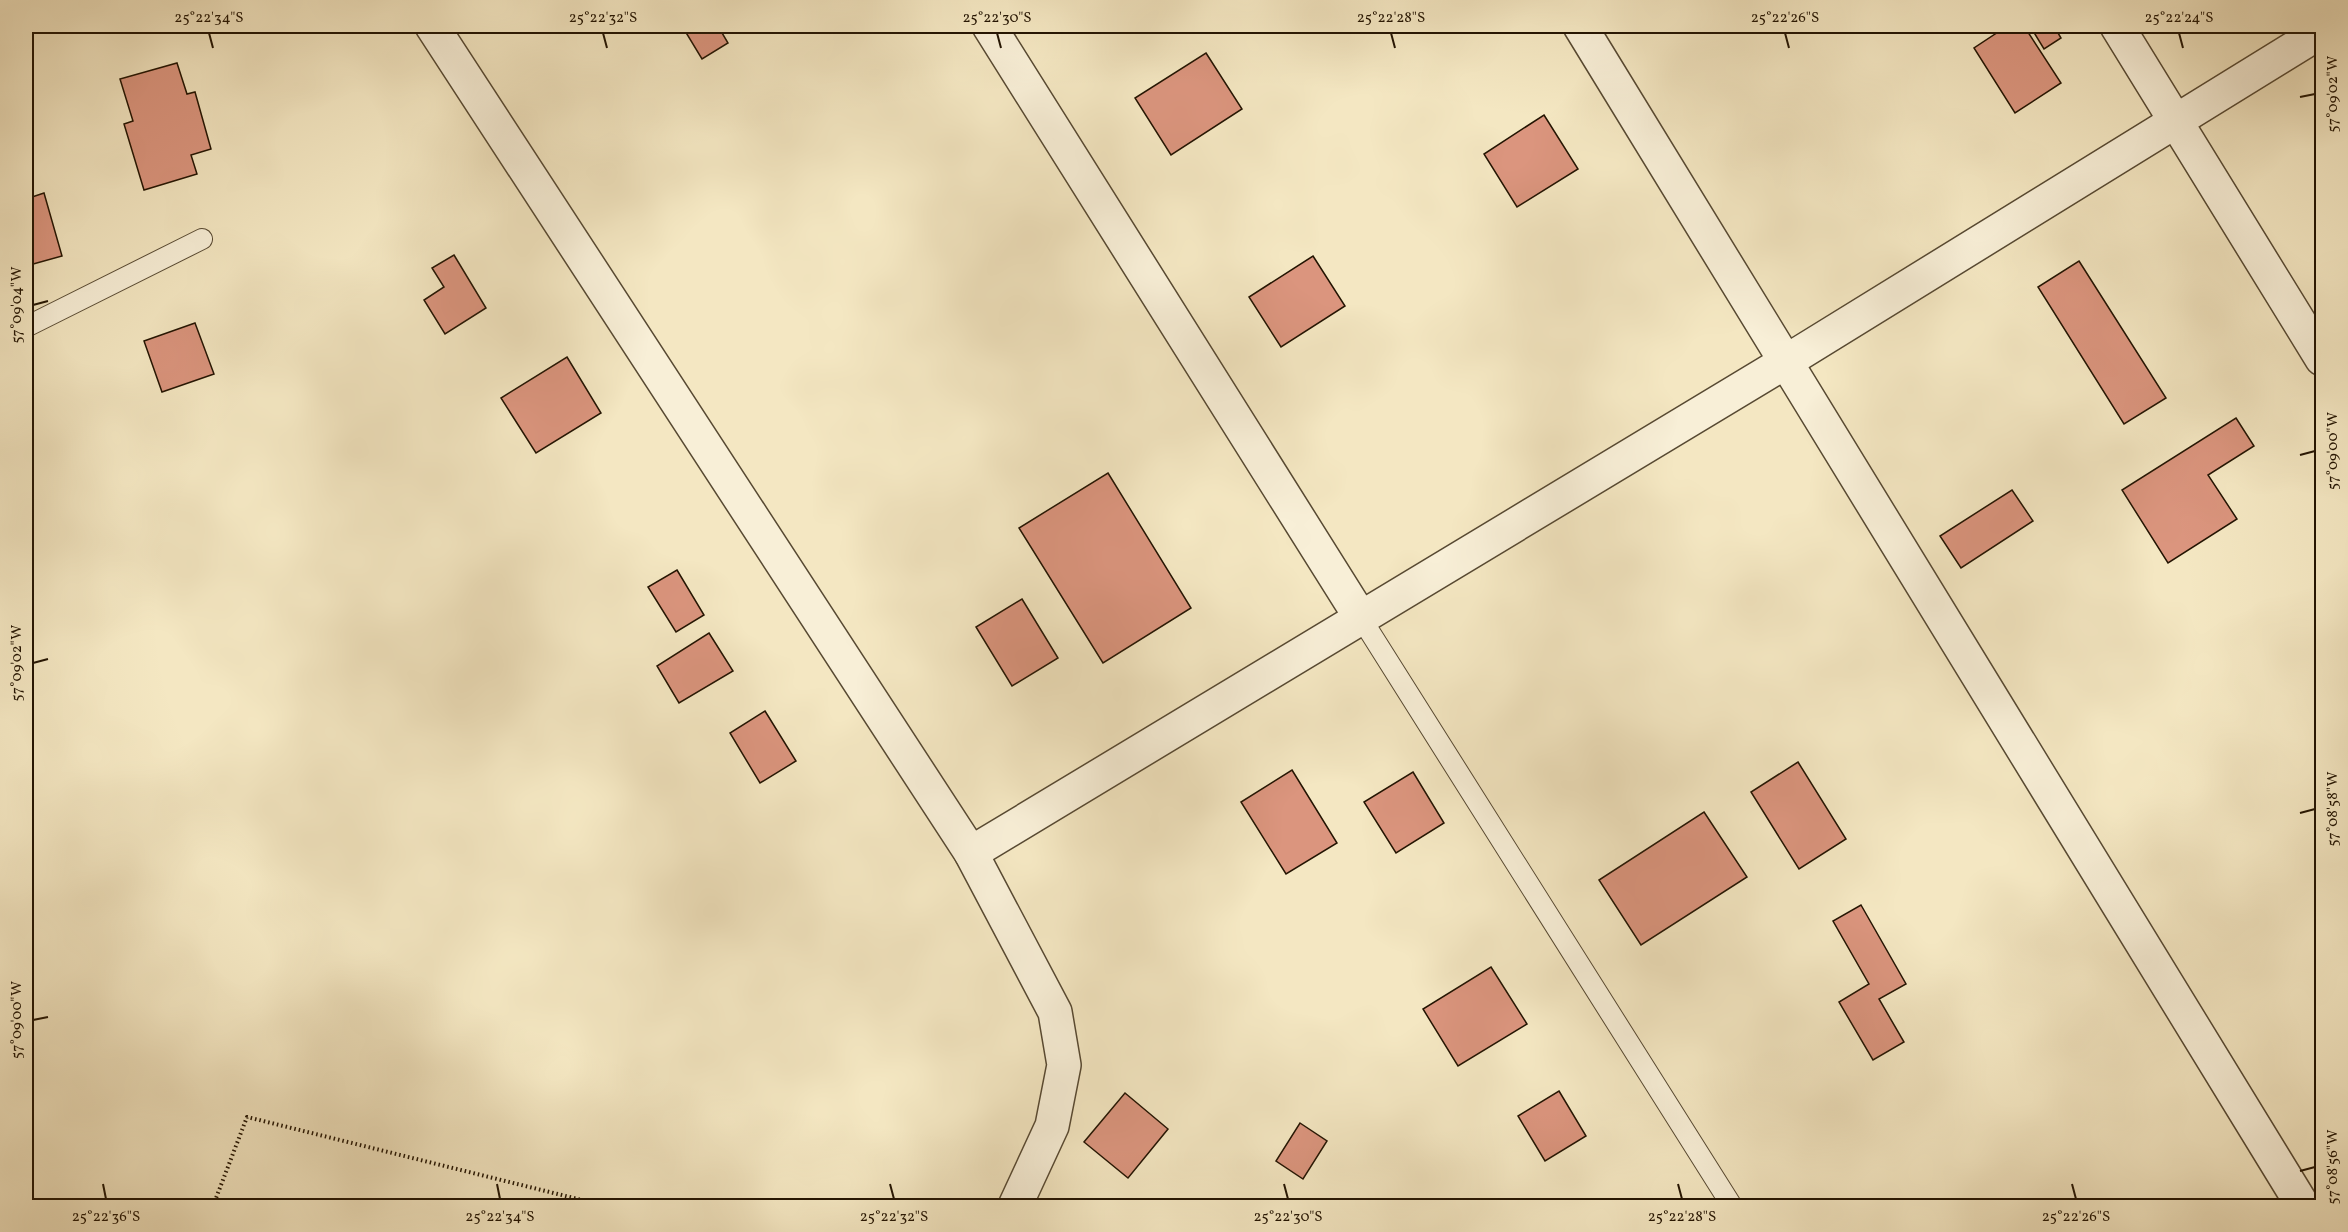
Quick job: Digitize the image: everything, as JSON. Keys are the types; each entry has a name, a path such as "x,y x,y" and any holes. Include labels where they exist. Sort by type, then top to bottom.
{"street":[{"path":"432,26 970,853 1055,1012 1064,1065 1052,1126 1015,1206"},
{"path":"989,26 1361,618"},
{"path":"1580,26 2304,1206"},
{"path":"2117,26 2322,360"},
{"path":"970,853 1787,361 2322,31"}],"lane":[{"path":"26,327 202,239"},
{"path":"1361,618 1731,1206"}],"path":[{"path":"213,1206 247,1117 606,1206"}],"building":[{"path":"682,26 718,26 728,43 702,59"},
{"path":"854,26 871,26 858,33"},
{"path":"1994,26 2024,26 2061,83 2015,113 1974,48 1998,32"},
{"path":"2030,26 2054,26 2061,38 2044,49"},
{"path":"1206,53 1242,109 1171,155 1135,98"},
{"path":"177,63 187,94 195,92 211,149 191,155 197,174 144,190 124,124 133,121 120,79"},
{"path":"1544,115 1578,169 1517,207 1484,154"},
{"path":"44,193 62,256 26,266 26,199"},
{"path":"454,255 486,308 445,334 424,300 444,287 432,268"},
{"path":"1313,256 1345,306 1281,347 1249,297"},
{"path":"2079,261 2166,398 2124,424 2038,287"},
{"path":"195,323 214,374 162,392 144,341"},
{"path":"567,357 601,413 536,453 501,398"},
{"path":"2236,418 2254,446 2208,475 2237,519 2168,563 2122,490"},
{"path":"1108,473 1191,608 1103,663 1019,528"},
{"path":"2012,490 2033,521 1961,568 1940,536"},
{"path":"677,570 704,615 676,632 648,587"},
{"path":"1022,599 1058,658 1012,686 976,627"},
{"path":"709,633 733,671 679,703 657,666"},
{"path":"765,711 796,761 760,783 730,733"},
{"path":"1798,762 1846,839 1799,869 1751,792"},
{"path":"1292,770 1337,843 1286,874 1241,802"},
{"path":"1413,772 1444,823 1396,853 1364,802"},
{"path":"1704,812 1747,877 1641,945 1599,880"},
{"path":"1861,905 1906,984 1879,999 1904,1042 1873,1060 1839,1002 1869,984 1833,921"},
{"path":"1491,967 1527,1024 1458,1066 1423,1009"},
{"path":"1559,1091 1586,1136 1545,1161 1518,1116"},
{"path":"1125,1093 1168,1129 1128,1178 1084,1142"},
{"path":"1300,1123 1327,1141 1303,1179 1276,1161"}]}
